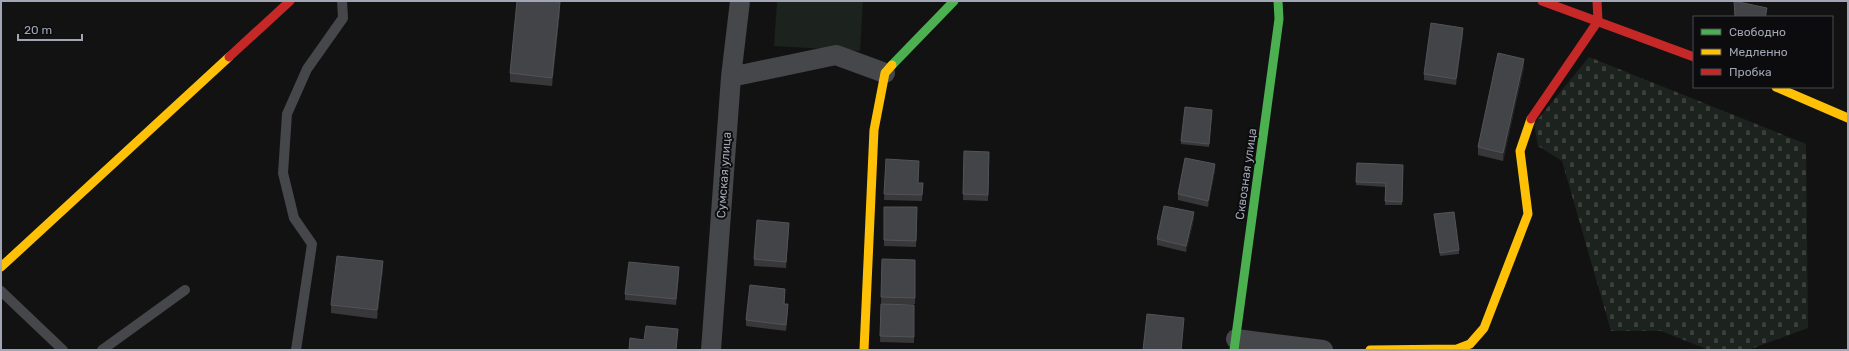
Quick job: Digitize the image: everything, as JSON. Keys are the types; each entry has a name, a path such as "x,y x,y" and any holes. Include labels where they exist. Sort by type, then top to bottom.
{"street":[{"path":"1,267 290,1"},
{"name":"Сумская улица","path":"711,350 731,77 740,1"},
{"path":"864,350 874,130 885,73 954,1"},
{"name":"Сквозная улица","path":"1235,345 1279,19 1278,1"},
{"path":"1542,1 1693,57"},
{"path":"1370,350 1457,349 1470,344 1484,328 1528,214 1520,151 1529,121 1598,22 1597,1"},
{"path":"731,77 836,55 885,73"},
{"path":"1778,88 1848,118"},
{"path":"1235,345 1323,350"}],"lane":[{"path":"296,350 312,244 294,218 283,173 287,114 307,69 343,18 342,1"},
{"path":"102,350 185,290"},
{"path":"1,291 63,350"}],"green space":[{"path":"777,1 863,1 860,51 774,46"},
{"path":"1589,57 1806,144 1808,328 1748,350 1709,350 1661,331 1611,331 1562,161 1538,146 1534,124"}],"building":[{"path":"517,1 560,2 552,78 510,73"},
{"path":"1734,1 1767,8 1765,16 1735,16"},
{"path":"1431,23 1463,28 1456,79 1424,74"},
{"path":"1498,53 1524,59 1503,153 1478,147"},
{"path":"1185,107 1212,110 1209,144 1181,141"},
{"path":"964,151 989,152 988,195 963,194"},
{"path":"1185,158 1215,164 1208,201 1178,194"},
{"path":"886,159 919,161 918,183 923,183 922,195 884,194"},
{"path":"1357,163 1403,165 1402,202 1385,201 1386,183 1356,182"},
{"path":"1164,206 1194,212 1186,246 1157,239"},
{"path":"884,207 917,207 916,241 884,240"},
{"path":"1454,212 1459,250 1440,253 1434,214"},
{"path":"757,220 789,223 786,262 754,259"},
{"path":"337,256 383,261 377,310 331,305"},
{"path":"882,259 915,260 915,298 881,297"},
{"path":"629,262 679,267 676,299 625,294"},
{"path":"750,285 785,289 784,304 788,304 786,325 746,320"},
{"path":"881,304 914,305 914,337 880,336"},
{"path":"1147,314 1184,318 1181,350 1143,350"},
{"path":"646,326 678,329 676,350 629,350 630,338 644,340"}],"traffic: fast":[{"path":"892,65 954,1"},
{"path":"1234,350 1279,19 1278,1"}],"traffic: slow":[{"path":"1,267 229,57"},
{"path":"864,350 874,130 885,73 892,65"},
{"path":"1778,88 1848,118"},
{"path":"1370,350 1457,349 1470,344 1484,328 1528,214 1520,151 1531,119"}],"traffic: jam":[{"path":"229,57 290,1"},
{"path":"1542,1 1693,57"},
{"path":"1531,119 1598,21 1597,1"}]}
